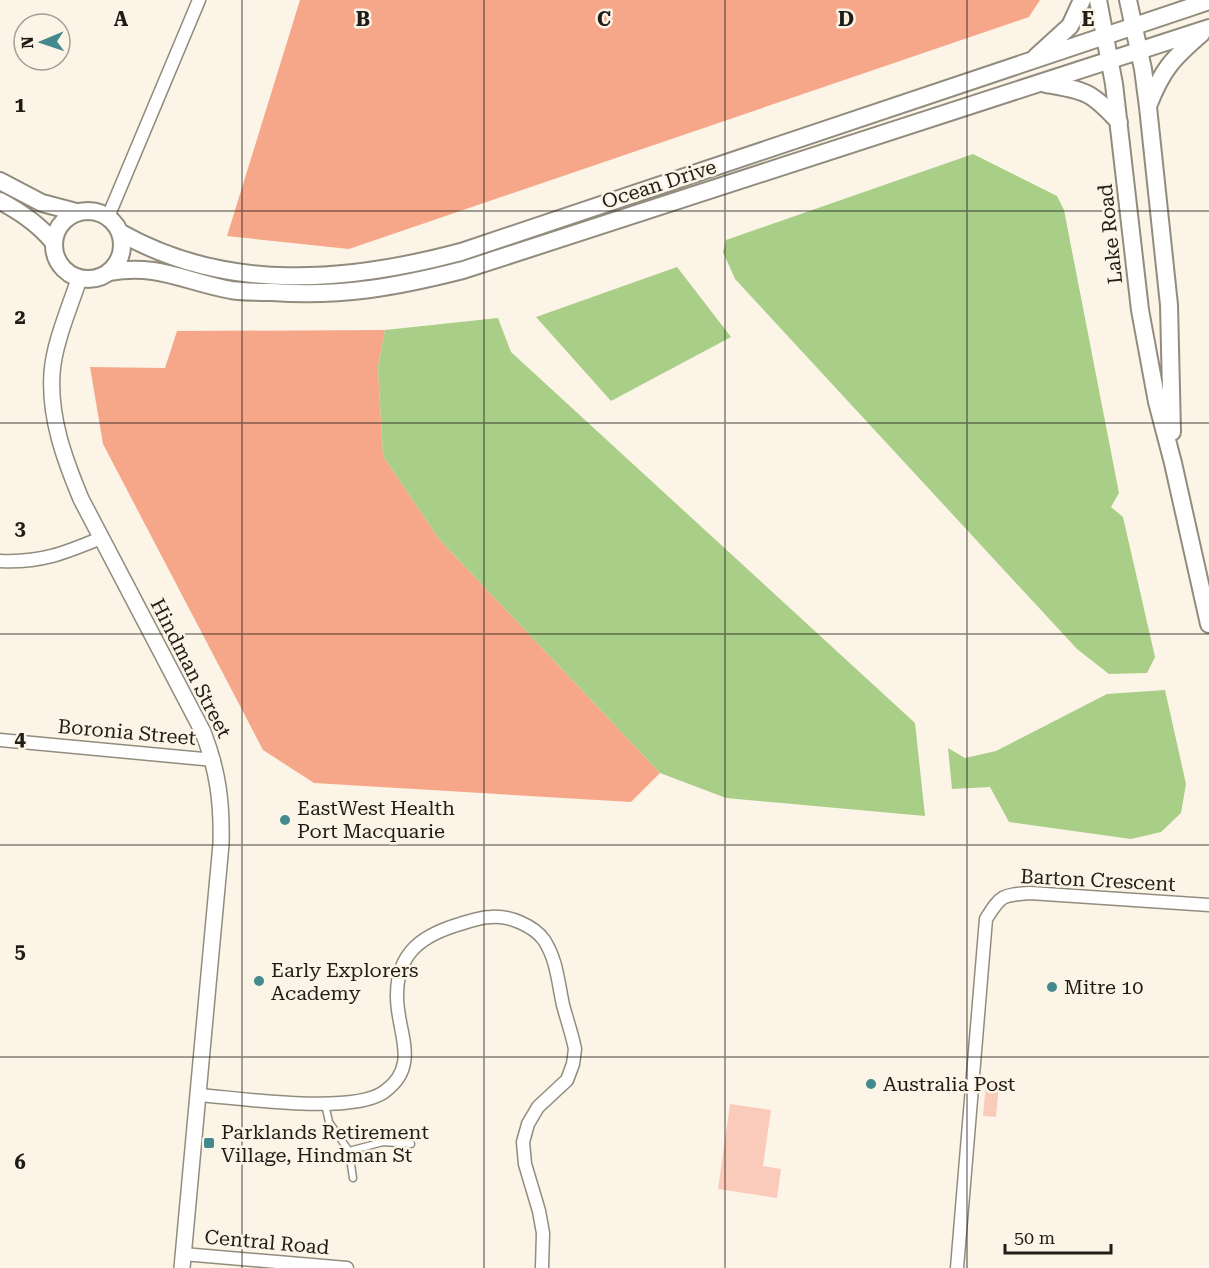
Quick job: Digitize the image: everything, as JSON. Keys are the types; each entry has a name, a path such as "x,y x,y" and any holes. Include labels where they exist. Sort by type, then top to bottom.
{"main road":[{"path":"1031,62 1070,26 1082,0"},
{"name":"Lake Road","path":"1098,0 1119,122 1140,310 1157,402 1209,624"},
{"name":"Lake Road","path":"1128,0 1148,107 1169,305 1173,463"},
{"path":"1180,0 1205,3"},
{"name":"Ocean Drive","path":"121,233 154,250 230,272 310,277 411,265 472,248 1205,3"},
{"path":"1148,107 1164,70 1179,53 1209,28"},
{"name":"Ocean Drive","path":"110,272 129,268 148,269 231,290 309,295 409,284 463,270 1209,28"},
{"path":"1041,84 1069,88 1092,96 1119,122"},
{"path":"0,181 42,203 76,212"},
{"path":"0,201 31,219 54,243"},
{"path":"87,210 98,212 108,217 121,233 122,254 117,264 110,272 95,279 79,279 69,274 60,266 55,255 54,243 60,224 76,212 87,210"}],"street":[{"path":"108,217 199,0"},
{"name":"Hindman Street","path":"79,279 52,371 52,403 58,438 68,469 101,538 203,732 214,760 221,814 199,1095 183,1261"},
{"path":"0,561 40,560 57,556 101,538"},
{"name":"Boronia Street","path":"0,740 214,760"},
{"name":"Barton Crescent","path":"957,1268 986,920 998,900 1010,895 1030,893 1209,905"},
{"path":"199,1095 325,1104 343,1103 382,1094 395,1083 406,1056 397,996 398,981 411,950 422,940 441,930 493,916 507,918 529,927 541,937 552,953 575,1049 573,1064 567,1080 538,1107 528,1124 523,1142 525,1164 543,1233 542,1268"},
{"name":"Central Road","path":"183,1261 345,1268"}],"lane":[{"path":"325,1104 329,1122 349,1150 353,1178"},
{"path":"349,1150 383,1142 411,1144"}],"shaded area":[{"path":"300,0 1040,0 1029,17 349,249 227,236"},
{"path":"973,154 1057,196 1064,210 1119,493 1111,507 1123,517 1155,657 1147,673 1109,674 1077,649 735,279 723,252 726,240"},
{"path":"677,267 731,337 611,401 536,317"},
{"path":"498,318 511,352 915,723 925,816 726,798 660,773 439,539 383,456 378,367 385,330"},
{"path":"385,330 378,367 383,456 439,539 660,773 631,802 314,783 263,750 103,444 90,367 165,368 177,331"},
{"path":"1165,690 1186,784 1181,813 1161,832 1131,839 1009,822 990,787 952,789 948,748 965,758 996,751 1107,694"},
{"path":"986,1082 999,1084 996,1117 983,1116"},
{"path":"730,1104 771,1110 763,1166 781,1169 777,1198 718,1189"}],"place":[{"name":"EastWest Health Port Macquarie","path":"285,820"},
{"name":"Early Explorers Academy","path":"259,981"},
{"name":"Mitre 10","path":"1052,987"},
{"name":"Australia Post","path":"871,1084"},
{"name":"Parklands Retirement Village, Hindman St","path":"209,1143"}]}
